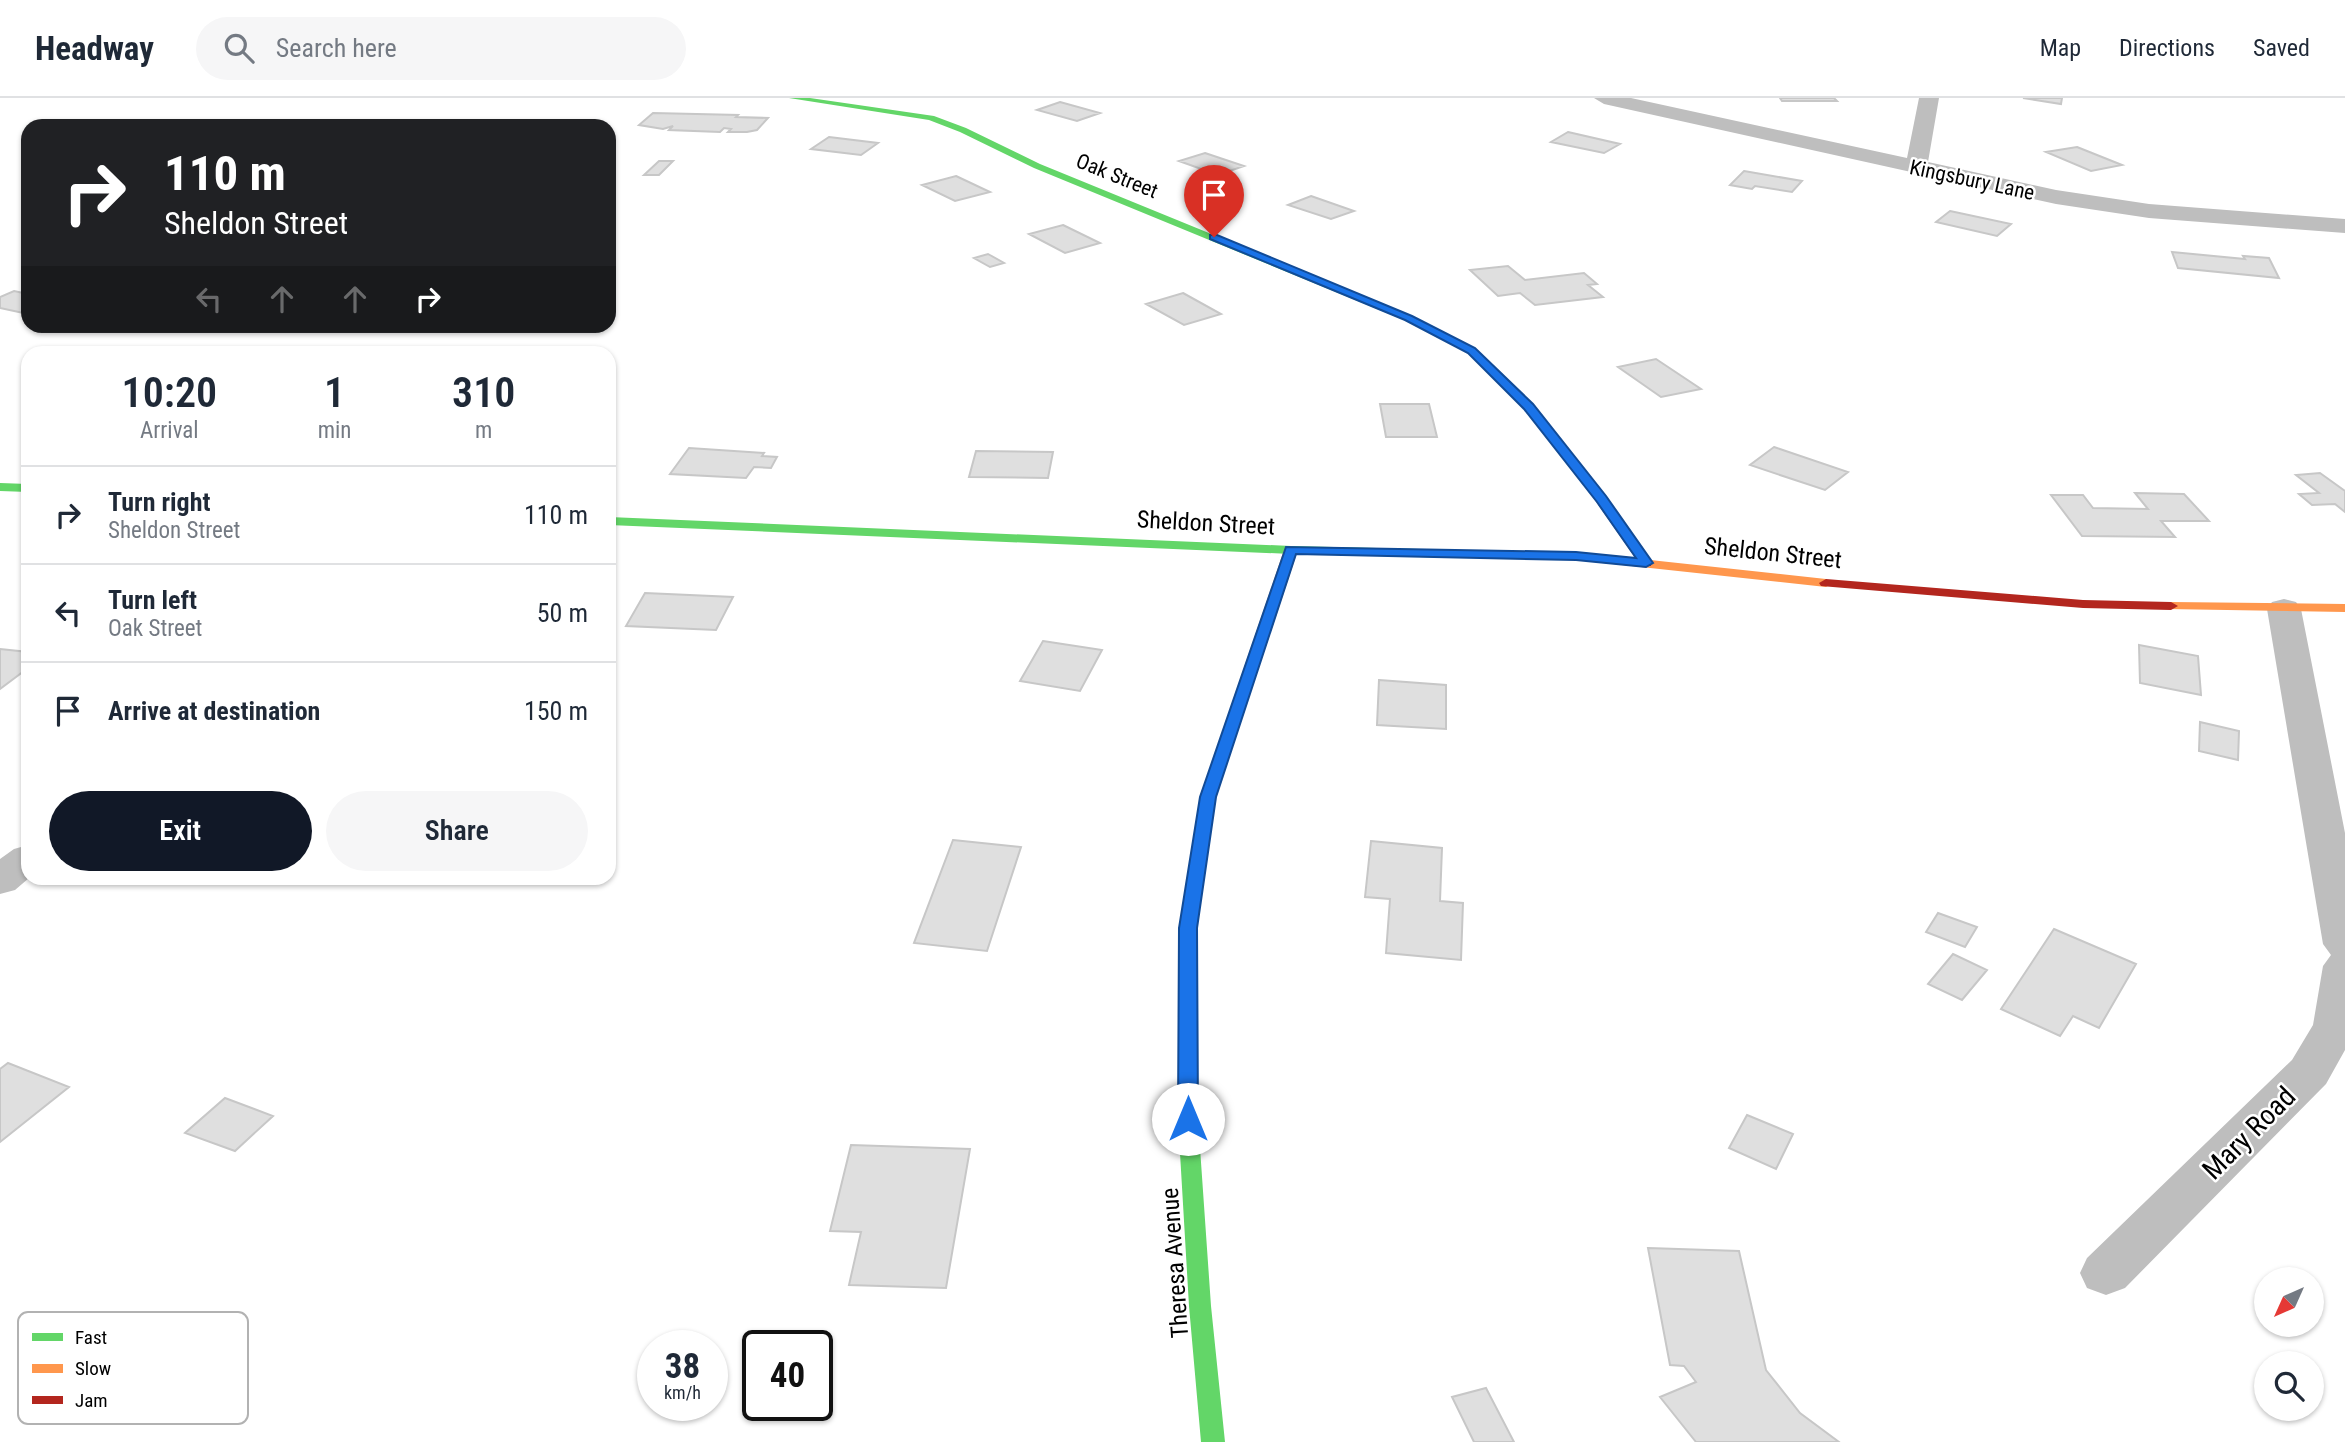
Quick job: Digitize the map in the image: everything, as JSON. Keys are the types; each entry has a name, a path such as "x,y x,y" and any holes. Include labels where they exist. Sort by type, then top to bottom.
{"street":[{"name":"Oak Street","path":"793,98 892,111 942,122 1037,166 1408,318 1471,351 1528,407 1602,499 1646,563"},
{"name":"Kingsbury Lane","path":"1605,98 2056,197 2150,211 2345,226"},
{"path":"1916,168 1929,98"},
{"path":"0,486 21,488"},
{"name":"Sheldon Street","path":"616,521 1291,550 1576,556 1916,592 2083,604 2345,608"},
{"name":"Theresa Avenue","path":"1213,1442 1200,1306 1188,1119 1188,928 1208,797 1291,550"},
{"path":"2284,609 2345,944"},
{"path":"0,880 21,864"},
{"name":"Mary Road","path":"2106,1273 2309,1072 2336,1026 2345,966"}],"building":[{"path":"1780,98 1834,98 1837,101 1782,101"},
{"path":"2023,98 2062,98 2061,104"},
{"path":"1060,102 1100,113 1077,121 1037,110"},
{"path":"653,113 768,118 757,130 747,132 728,132 731,129 724,128 720,132 669,130 673,126 663,129 639,125"},
{"path":"1568,132 1620,144 1604,153 1551,142"},
{"path":"829,137 878,143 861,155 811,149"},
{"path":"2077,147 2122,165 2091,171 2046,152"},
{"path":"1205,153 1244,166 1218,175 1179,161"},
{"path":"659,161 673,161 659,175 644,175"},
{"path":"1744,171 1802,181 1792,192 1730,185"},
{"path":"956,176 990,192 955,201 922,185"},
{"path":"1311,196 1354,211 1331,219 1288,205"},
{"path":"1950,211 2011,224 1997,236 1936,222"},
{"path":"1063,225 1100,243 1065,253 1029,234"},
{"path":"2172,252 2245,259 2243,256 2269,258 2279,278 2178,268"},
{"path":"988,254 1004,263 990,267 974,258"},
{"path":"1508,266 1525,280 1584,273 1597,284 1588,285 1603,297 1535,305 1520,293 1498,296 1470,270"},
{"path":"14,291 21,292 21,312 0,308 0,297"},
{"path":"1183,293 1221,314 1184,325 1146,304"},
{"path":"1656,359 1701,389 1661,397 1618,367"},
{"path":"1380,404 1429,404 1437,437 1386,437"},
{"path":"1774,447 1848,472 1825,490 1750,465"},
{"path":"689,448 764,453 762,456 777,457 771,468 754,467 746,478 670,474"},
{"path":"976,451 1053,452 1048,478 969,477"},
{"path":"2320,473 2345,491 2345,512 2335,504 2312,505 2299,494 2319,493 2296,475"},
{"path":"2135,493 2184,494 2209,521 2161,521 2175,537 2082,536 2051,495 2083,495 2093,508 2148,509"},
{"path":"645,593 733,597 716,630 626,626"},
{"path":"1043,641 1102,650 1080,691 1020,681"},
{"path":"2139,645 2198,656 2201,695 2140,683"},
{"path":"0,649 21,651 21,673 0,689"},
{"path":"1379,680 1446,685 1446,729 1377,725"},
{"path":"2200,722 2239,731 2238,760 2199,751"},
{"path":"953,840 1021,847 987,951 914,943"},
{"path":"1371,841 1442,848 1440,901 1463,903 1461,960 1386,953 1390,899 1365,897"},
{"path":"1938,913 1977,927 1965,947 1926,932"},
{"path":"2054,929 2136,964 2099,1028 2073,1016 2060,1036 2001,1009"},
{"path":"1953,954 1987,970 1962,1000 1928,984"},
{"path":"8,1063 69,1087 0,1142 0,1069"},
{"path":"225,1098 273,1116 235,1151 185,1133"},
{"path":"1747,1115 1793,1134 1776,1169 1729,1148"},
{"path":"851,1145 970,1149 946,1288 849,1285 861,1232 830,1231"},
{"path":"1648,1248 1739,1251 1766,1370 1800,1413 1839,1442 1696,1442 1660,1397 1696,1382 1684,1366 1670,1365"},
{"path":"1486,1388 1514,1442 1474,1442 1452,1397"}],"traffic: fast":[{"path":"793,98 931,118 963,130 1037,166 1408,318 1471,350 1528,407 1587,480"},
{"path":"0,487 21,488"},
{"path":"616,521 1291,550 1462,554"},
{"path":"1188,976 1188,1119 1200,1306 1213,1442"}],"traffic: slow":[{"path":"1188,976 1188,928 1208,797 1291,550"},
{"path":"1462,554 1576,556 1826,583"},
{"path":"2171,606 2345,608"}],"traffic: jam":[{"path":"1587,480 1646,563"},
{"path":"1826,583 2083,604 2171,606"}],"route":[{"path":"1188,1119 1188,928 1208,797 1291,550 1576,556 1646,563 1602,499 1528,407 1471,351 1408,318 1214,237"}]}
